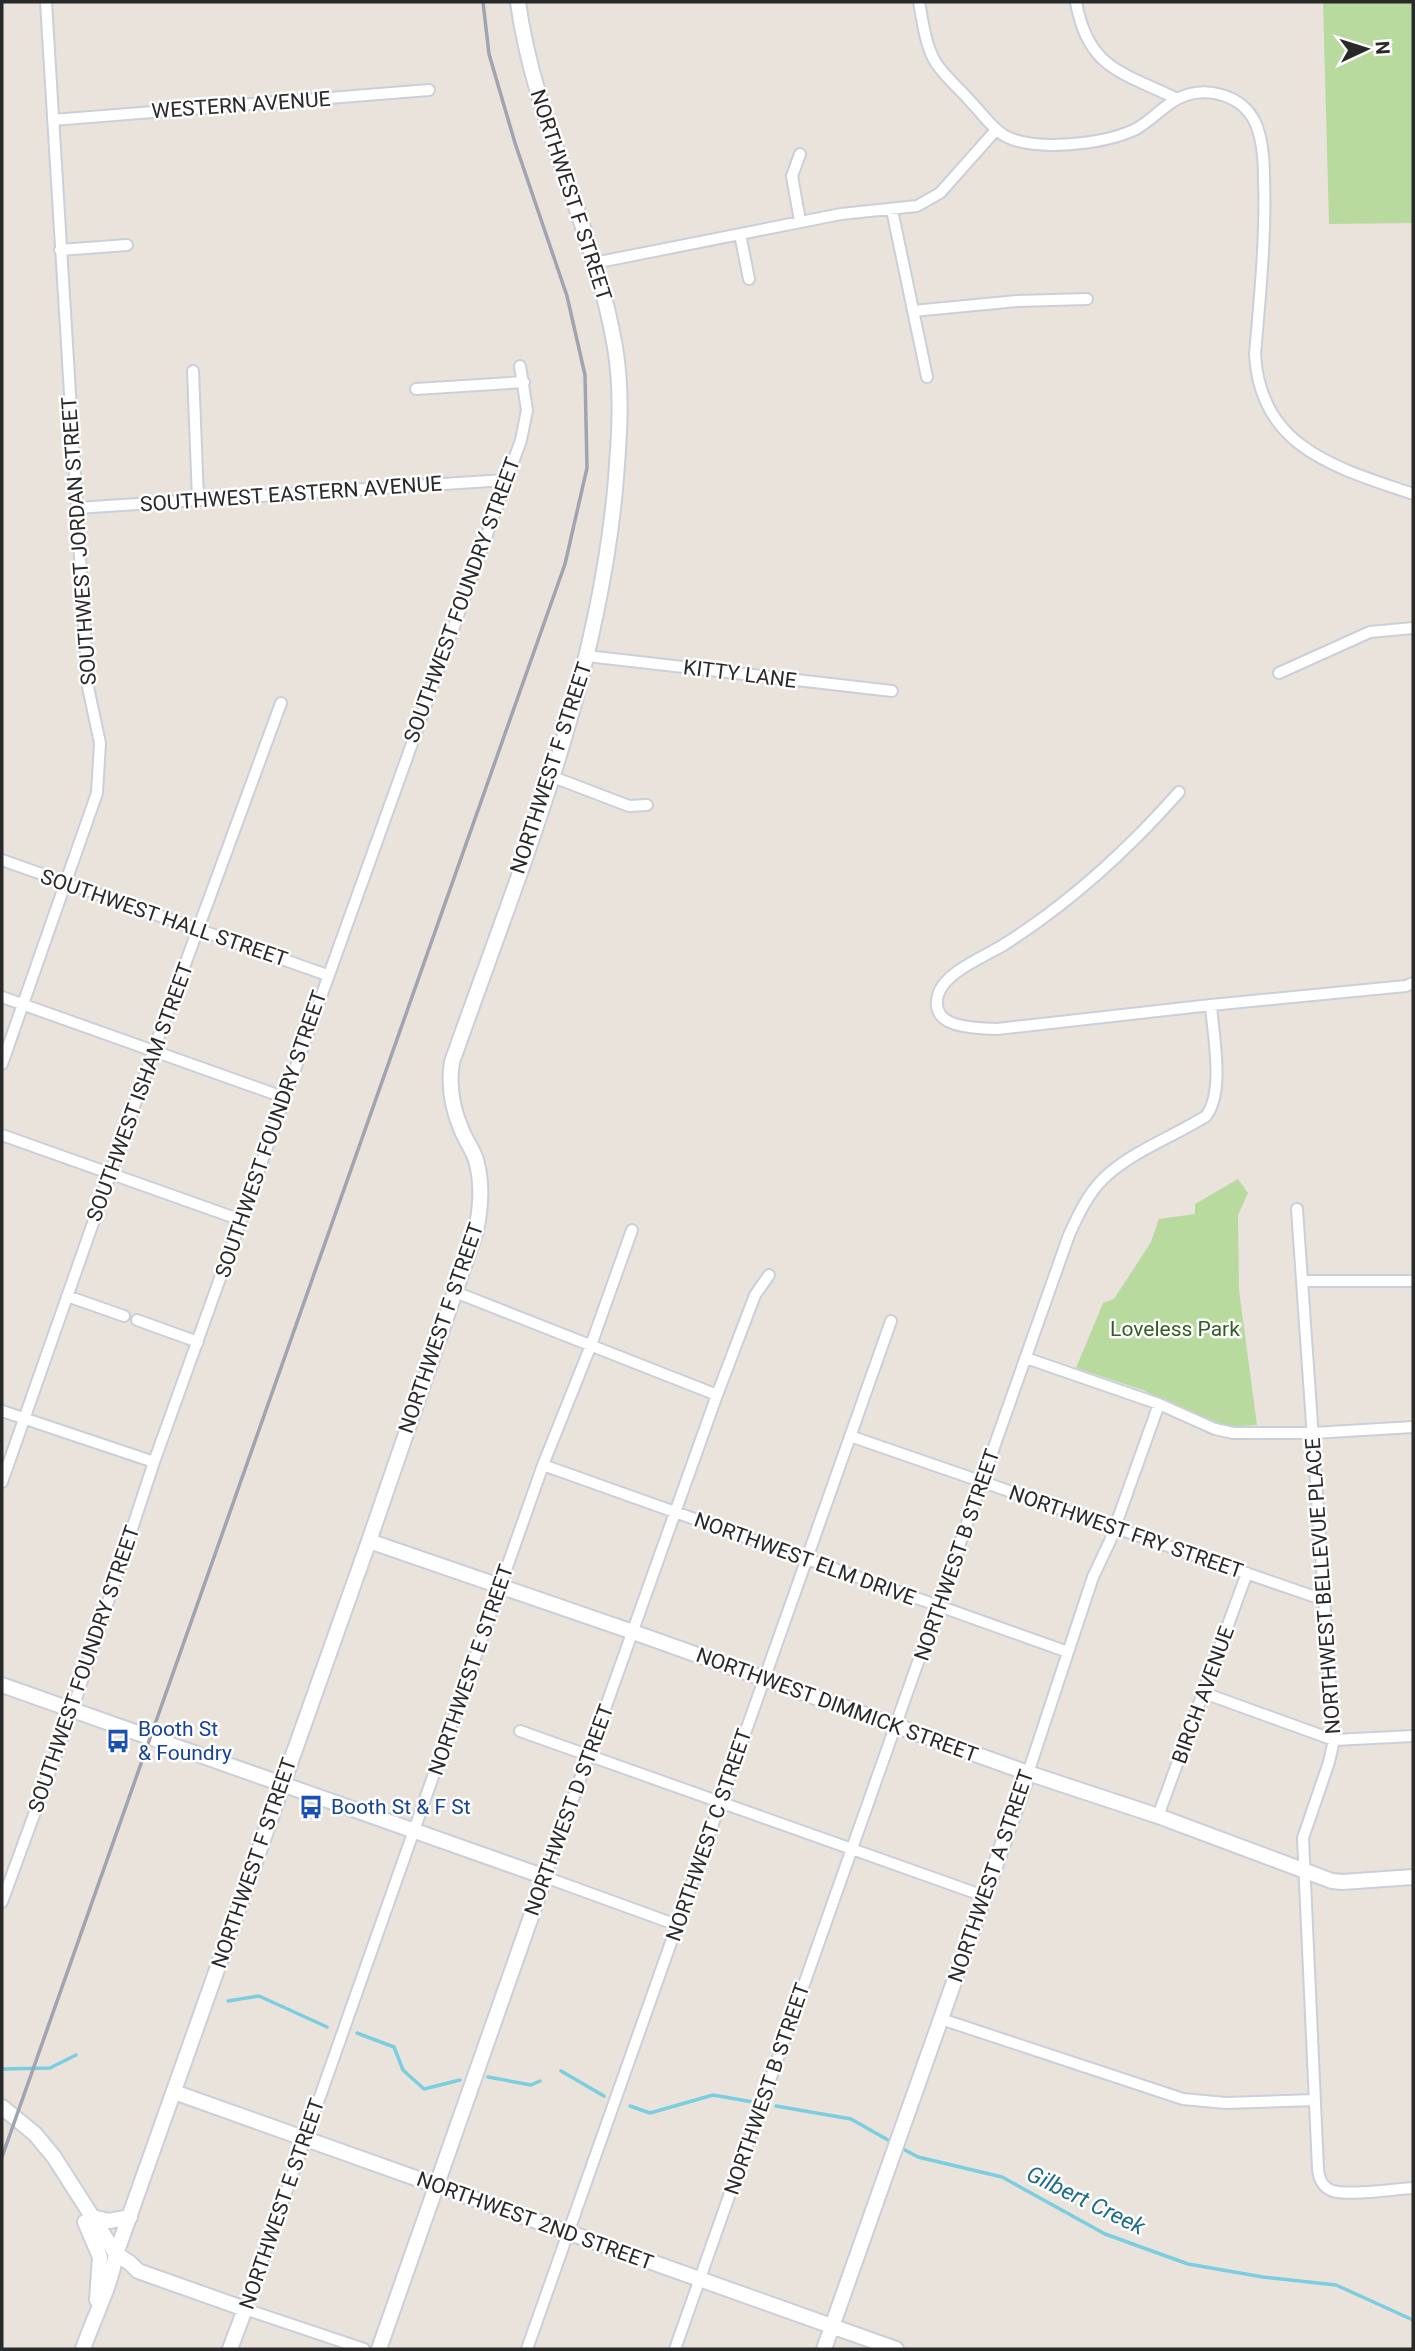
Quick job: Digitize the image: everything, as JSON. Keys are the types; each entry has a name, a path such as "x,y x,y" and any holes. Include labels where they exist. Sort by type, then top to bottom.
{"street":[{"name":"SOUTHWEST JORDAN STREET","path":"2,1064 97,793 100,743 88,687 46,2"},
{"name":"NORTHWEST F STREET","path":"83,2349 94,2315 111,2278 116,2254 476,1231 481,1199 475,1158 456,1118 453,1104 450,1077 452,1062 553,777 581,685 608,549 620,424 615,345 594,263 541,106 517,2"},
{"path":"919,2 930,50 937,64 996,130 1013,139 1023,142 1095,143 1136,129 1177,99 1202,93 1237,100 1251,114 1261,137 1264,231 1255,354 1256,371 1265,401 1287,434 1318,458 1413,494"},
{"path":"1076,2 1079,21 1099,58 1177,99"},
{"name":"WESTERN AVENUE","path":"53,120 429,90"},
{"path":"594,263 800,221 917,206 940,193 996,130"},
{"path":"800,154 792,176 800,221"},
{"path":"892,210 927,377"},
{"path":"740,234 749,278"},
{"path":"60,250 127,245"},
{"path":"913,311 1017,301 1087,299"},
{"name":"SOUTHWEST FOUNDRY STREET","path":"2,1902 72,1711 154,1461 526,421 527,398 520,366"},
{"path":"193,370 198,499"},
{"path":"416,389 524,382"},
{"name":"SOUTHWEST EASTERN AVENUE","path":"76,508 505,480"},
{"path":"1279,673 1370,632 1413,628"},
{"name":"KITTY LANE","path":"587,656 892,691"},
{"name":"SOUTHWEST ISHAM STREET","path":"2,1482 197,930 281,703"},
{"path":"553,777 629,806 648,805"},
{"path":"1179,792 1138,839 1066,901 1007,943 947,979 938,996 937,1005 946,1021 971,1028 997,1028 1406,986 1413,983"},
{"name":"SOUTHWEST HALL STREET","path":"2,860 327,975"},
{"path":"2,998 284,1097"},
{"name":"NORTHWEST B STREET","path":"675,2349 1069,1235 1092,1193 1113,1170 1206,1116 1212,1108 1216,1073 1211,1005"},
{"path":"2,1135 241,1220"},
{"name":"NORTHWEST BELLEVUE PLACE","path":"1297,1209 1334,1740 1303,1838 1319,2179 1330,2189 1345,2192 1413,2188"},
{"name":"NORTHWEST E STREET","path":"230,2349 543,1465 591,1345 632,1230"},
{"name":"NORTHWEST D STREET","path":"379,2349 717,1395 755,1295 769,1275"},
{"path":"1303,1281 1413,1281"},
{"path":"455,1292 717,1395"},
{"path":"67,1296 124,1316"},
{"path":"137,1321 198,1342"},
{"name":"NORTHWEST C STREET","path":"527,2349 891,1321"},
{"path":"1026,1358 1160,1404 1215,1429 1233,1433 1313,1433 1413,1427"},
{"name":"NORTHWEST A STREET","path":"824,2349 1028,1773 1093,1577 1115,1529 1160,1404"},
{"path":"2,1410 154,1461"},
{"name":"NORTHWEST FRY STREET","path":"850,1436 1324,1600"},
{"name":"NORTHWEST ELM DRIVE","path":"543,1465 1068,1652"},
{"name":"NORTHWEST DIMMICK STREET","path":"369,1541 1028,1773 1158,1816 1332,1881 1413,1877"},
{"name":"BIRCH AVENUE","path":"1158,1816 1247,1573"},
{"path":"2,1685 677,1925"},
{"path":"1204,1693 1334,1740 1413,1736"},
{"path":"520,1731 984,1896"},
{"path":"941,2019 1183,2099 1226,2103 1315,2100"},
{"name":"NORTHWEST 2ND STREET","path":"174,2092 896,2349"},
{"path":"2,2107 35,2134 54,2157 116,2254 138,2271 364,2349"},
{"path":"54,2157 98,2249 100,2278 94,2315"},
{"path":"92,2217 109,2221 130,2217"},
{"path":"111,2278 138,2271"}],"green space":[{"path":"1323,2 1413,2 1413,223 1329,224"},
{"name":"Loveless Park","path":"1238,1179 1248,1193 1238,1215 1239,1290 1257,1425 1226,1427 1203,1420 1143,1390 1076,1368 1103,1303 1114,1299 1151,1242 1159,1219 1195,1214 1195,1204"}],"waterway":[{"name":"Gilbert Creek","path":"228,2001 259,1996 327,2027"},
{"name":"Gilbert Creek","path":"357,2033 394,2047 403,2070 424,2089 460,2080"},
{"name":"Gilbert Creek","path":"2,2069 50,2068 76,2055"},
{"name":"Gilbert Creek","path":"561,2071 604,2096"},
{"name":"Gilbert Creek","path":"488,2077 531,2085 540,2081"},
{"name":"Gilbert Creek","path":"630,2106 650,2113 713,2095 753,2102"},
{"name":"Gilbert Creek","path":"776,2106 851,2119 888,2140"},
{"name":"Gilbert Creek","path":"905,2150 918,2157 1002,2177 1105,2234 1188,2264 1263,2277 1336,2285 1413,2320"}],"railway":[{"path":"2,2157 565,564 587,468 585,375 567,296 515,143 489,54 483,2"}],"place":[{"name":"Booth St & Foundry","path":"118,1741"},
{"name":"Booth St & F St","path":"311,1807"}]}
